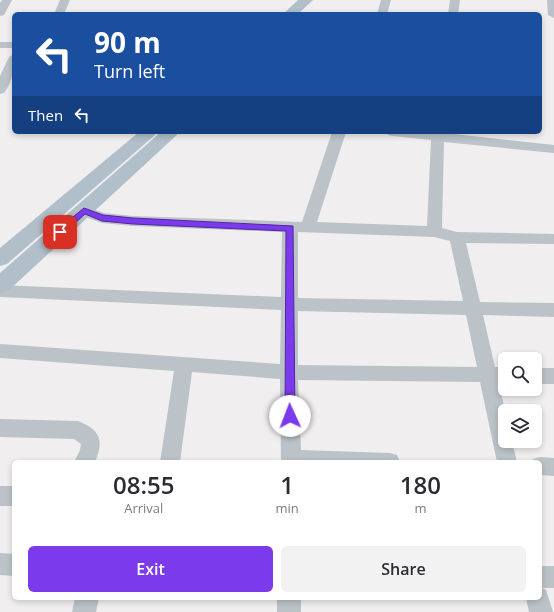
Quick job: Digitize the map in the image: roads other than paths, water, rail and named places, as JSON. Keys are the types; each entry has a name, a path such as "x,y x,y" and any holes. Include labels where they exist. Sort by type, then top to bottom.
{"main road":[{"path":"292,12 306,0"},
{"path":"304,12 318,0"},
{"path":"0,259 148,134"},
{"path":"0,285 169,134"}],"street":[{"path":"0,13 7,0"},
{"path":"60,12 65,0"},
{"path":"383,12 386,0"},
{"path":"453,12 455,0"},
{"path":"552,0 554,15"},
{"path":"0,45 12,46"},
{"path":"0,90 12,63"},
{"path":"308,227 339,134"},
{"path":"434,232 438,134 554,149"},
{"path":"84,211 102,218 133,221 290,228 308,227 434,232 457,237 554,239"},
{"path":"290,228 289,372 291,460"},
{"path":"457,237 473,308 497,375 507,460"},
{"path":"0,291 289,304 554,310"},
{"path":"0,351 289,372 497,375"},
{"path":"170,460 184,365"},
{"path":"542,376 554,376"},
{"path":"0,428 78,430 87,436 91,443 91,450 85,460"},
{"path":"542,466 554,466"},
{"path":"0,496 12,496"},
{"path":"0,564 12,565"},
{"path":"542,577 554,577"},
{"path":"84,612 87,600"},
{"path":"289,600 289,612"},
{"path":"538,600 541,612"}]}
